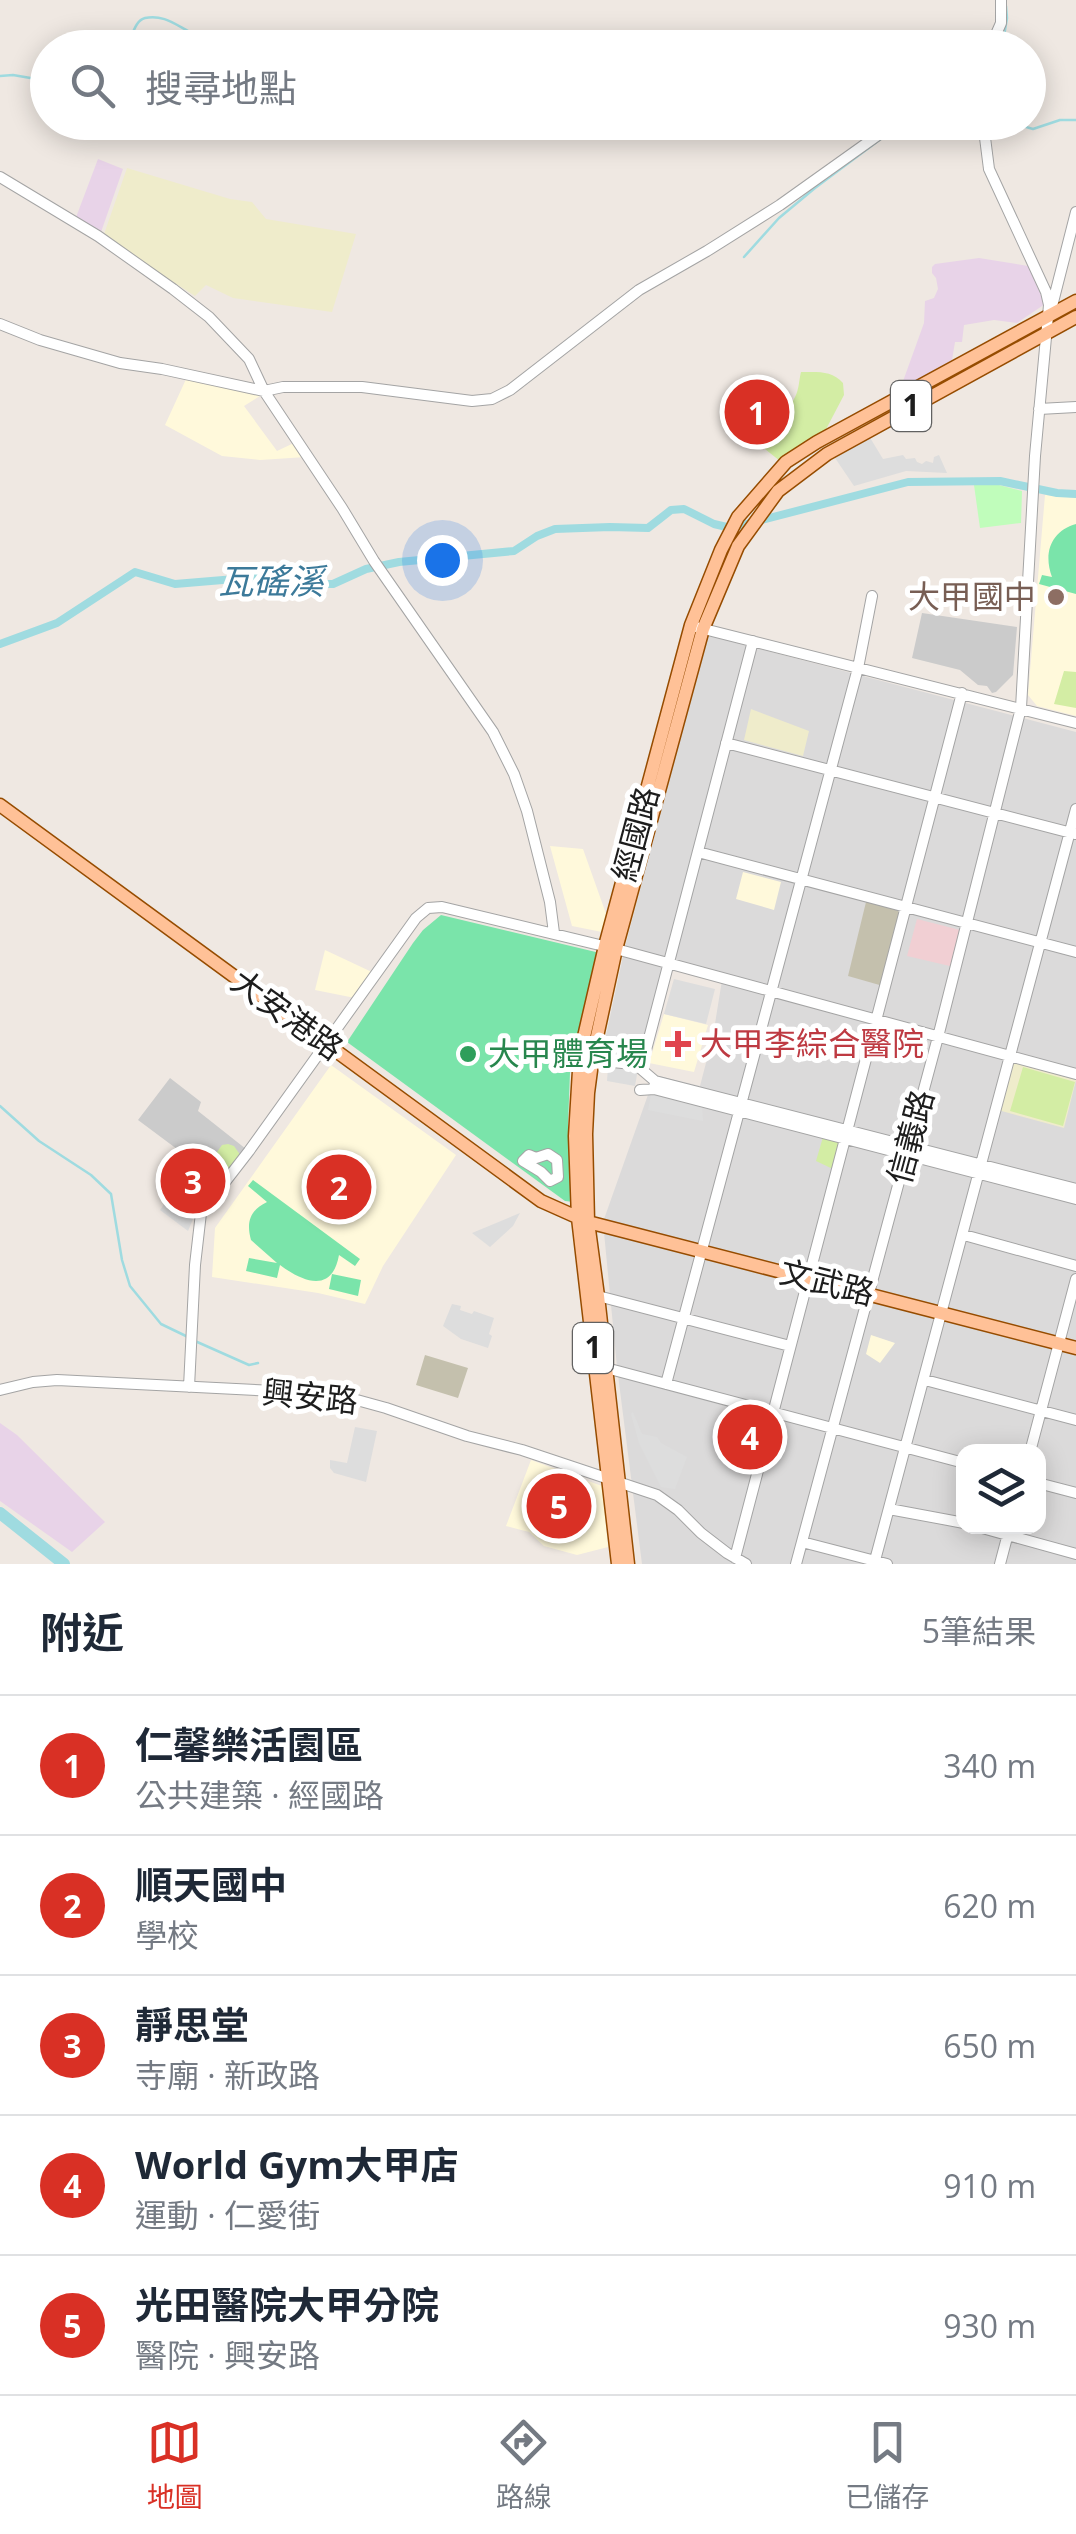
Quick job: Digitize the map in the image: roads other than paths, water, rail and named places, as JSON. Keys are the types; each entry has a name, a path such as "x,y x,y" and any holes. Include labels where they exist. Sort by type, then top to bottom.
{"main road":[{"name":"經國路","path":"628,1564 583,1220 576,1095 580,1054 697,627 730,532 786,462 1076,300"},
{"name":"經國路","path":"697,627 750,527 778,491 827,454 1076,317"},
{"name":"大安港路","path":"0,805 542,1201 583,1220"},
{"name":"經國路","path":"601,1369 598,1296 583,1220 588,1092 611,948"},
{"name":"文武路","path":"583,1220 1076,1348"},
{"name":"經國路","path":"614,1480 618,1564"}],"street":[{"path":"998,30 1000,0"},
{"path":"0,324 120,363 264,391 283,387 362,387 492,400 639,290 780,205 870,140"},
{"path":"985,140 989,170 1046,292 1049,316"},
{"path":"0,177 98,236 173,288 209,317 249,359 264,391 374,560 493,732 528,811 554,933"},
{"name":"信義路","path":"796,1564 1022,708 1045,334 1076,212"},
{"path":"1039,409 1076,406"},
{"path":"666,1384 858,668 872,596"},
{"path":"697,627 1076,723"},
{"path":"642,1068 753,642"},
{"path":"728,1558 773,1412 962,694"},
{"path":"726,743 1073,834"},
{"path":"802,1542 879,1563 906,1448 1073,834 1076,809"},
{"path":"698,852 1076,952"},
{"path":"189,1388 194,1265 201,1213 250,1151 416,918 428,908 442,907 554,933 1076,1074"},
{"path":"592,1060 642,1068 655,1085"},
{"path":"607,1066 642,1068"},
{"path":"640,1090 655,1085 981,1170 1076,1190"},
{"path":"512,1179 529,1162"},
{"path":"981,1170 1076,1200"},
{"path":"964,1235 1076,1266"},
{"path":"1032,1444 1076,1279"},
{"path":"598,1296 790,1346"},
{"path":"601,1369 956,1461"},
{"name":"興安路","path":"0,1390 58,1380 335,1394 522,1450 657,1496 678,1510 728,1558 746,1564"},
{"path":"925,1380 1076,1420"},
{"path":"1046,1485 1076,1493"},
{"path":"890,1509 956,1521"},
{"path":"1000,1564 1008,1534"},
{"path":"1018,1534 1076,1554"}],"waterway":[{"path":"1005,30 1006,6"},
{"path":"134,30 142,19 152,17 186,30"},
{"path":"0,76 30,78"},
{"path":"1046,125 1076,120"},
{"path":"744,257 779,218 879,140"},
{"name":"瓦磘溪","path":"0,644 57,623 135,572 175,584 271,576 297,584 333,584 366,569 399,562 514,551 555,529 648,528 671,510 684,509 731,528 908,482 1000,481 1076,494"},
{"path":"0,1106 39,1141 91,1175 111,1194 130,1286 161,1324 188,1337"},
{"path":"195,1341 249,1365 258,1363"},
{"path":"0,1513 64,1564"}],"place":[{"name":"仁馨樂活園區","path":"757,412"},
{"name":"大甲國中","path":"1056,597"},
{"name":"大甲李綜合醫院","path":"678,1044"},
{"name":"大甲體育場","path":"468,1054"},
{"name":"靜思堂","path":"193,1181"},
{"name":"順天國中","path":"339,1187"},
{"name":"World Gym大甲店","path":"750,1437"},
{"name":"光田醫院大甲分院","path":"559,1506"}]}
